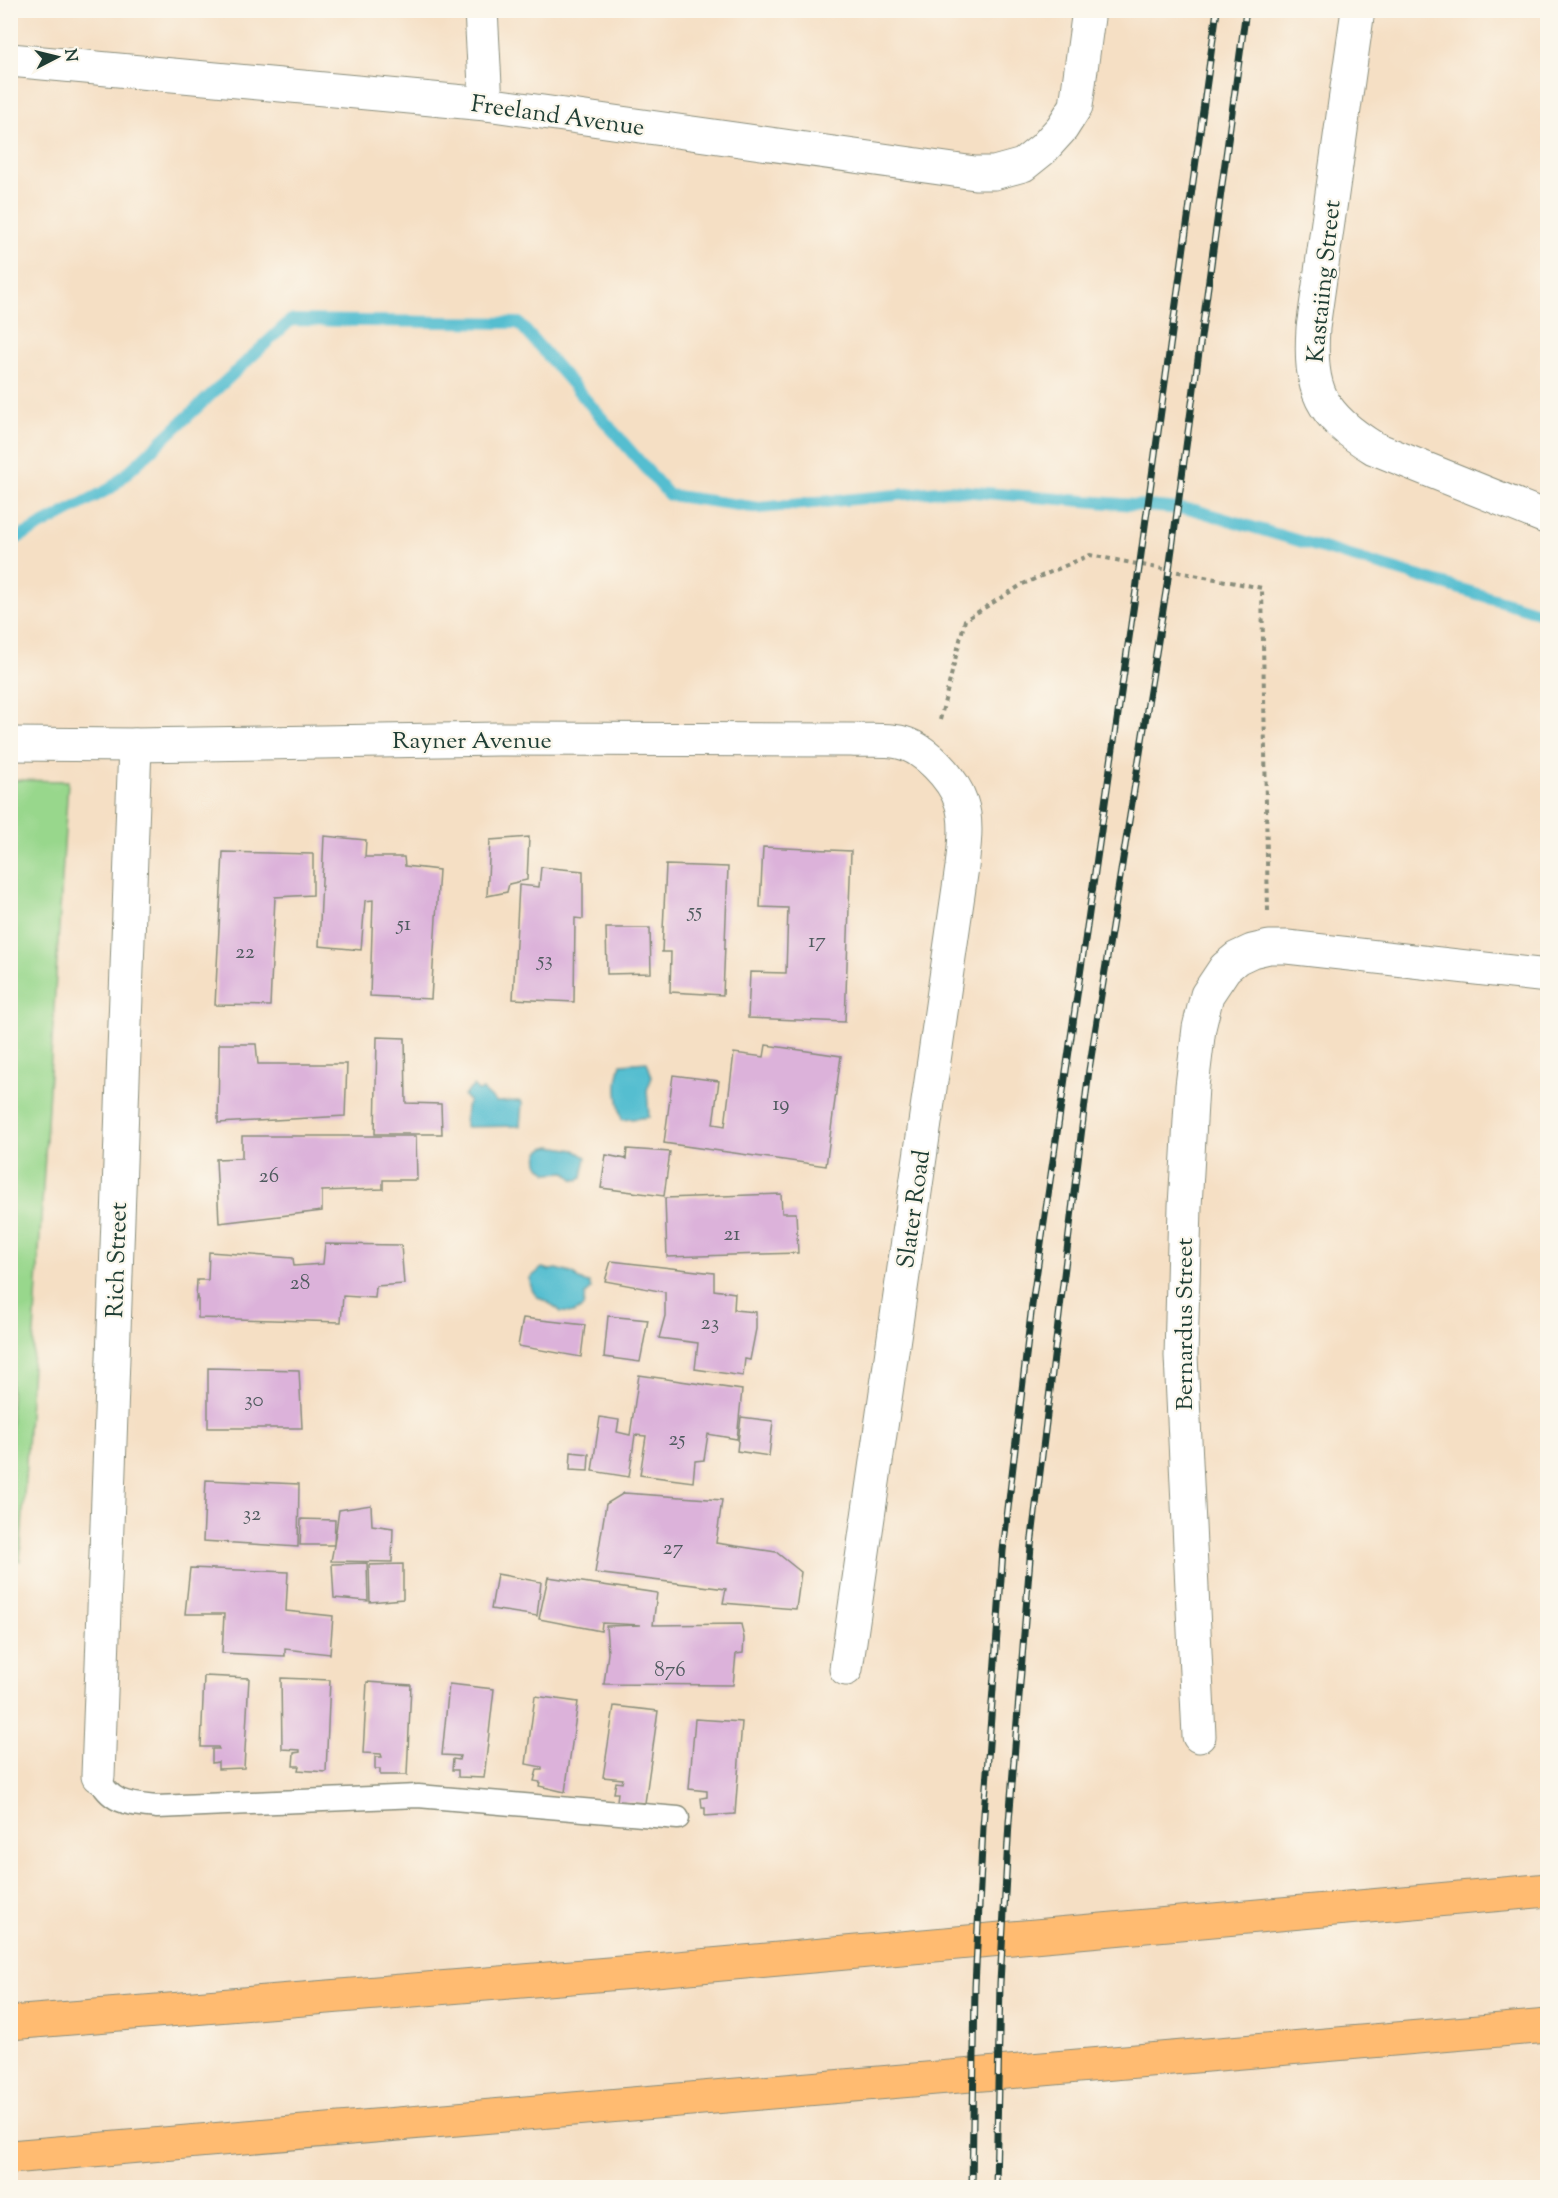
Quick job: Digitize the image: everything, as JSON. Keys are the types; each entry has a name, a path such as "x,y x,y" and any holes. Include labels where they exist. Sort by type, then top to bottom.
{"highway":[{"path":"10,2023 621,1973 1548,1890"},
{"path":"10,2157 1548,2026"}],"street":[{"path":"481,10 486,104"},
{"name":"Freeland Avenue","path":"10,60 486,104 975,173 1004,171 1023,165 1032,159 1062,128 1076,106 1089,10"},
{"name":"Kastaiing Street","path":"1358,10 1313,328 1311,356 1319,397 1348,432 1374,447 1548,518"},
{"name":"Rayner Avenue","path":"10,744 135,745 498,739 852,741 900,742 930,758"},
{"name":"Rich Street","path":"98,1776 135,745"},
{"name":"Slater Road","path":"846,1669 962,867 965,831 961,802 947,778 930,758"},
{"path":"1269,947 1548,976"},
{"name":"Bernardus Street","path":"1199,1736 1181,1356 1182,1263 1192,1086 1198,1029 1207,995 1225,968 1237,958 1269,947"}],"lane":[{"path":"98,1776 103,1788 113,1798 157,1807 418,1796 678,1818"}],"path":[{"path":"930,758 965,620 1023,584 1090,555 1262,588 1269,947"}],"green space":[{"path":"11,780 68,781 20,1561 11,1562"}],"water":[{"path":"647,1062 652,1077 647,1090 649,1117 622,1120 617,1092 621,1064"},
{"path":"473,1086 478,1091 483,1090 496,1102 521,1101 520,1126 465,1127 466,1107 469,1101 464,1096"},
{"path":"551,1146 575,1150 586,1157 582,1178 573,1179 566,1172 548,1173 543,1170 538,1162 538,1154 541,1150"},
{"path":"542,1268 574,1274 579,1280 589,1283 591,1289 585,1295 583,1307 573,1313 561,1312 536,1295 530,1278"}],"building":[{"path":"324,836 366,840 365,857 404,857 405,866 439,870 431,999 370,996 373,900 365,901 361,950 319,946"},
{"path":"529,837 527,880 509,884 507,892 487,896 490,840"},
{"path":"763,847 851,851 845,1022 748,1018 750,972 786,973 788,908 760,907"},
{"path":"223,852 313,854 313,895 275,897 270,1006 215,1005"},
{"path":"666,865 728,867 723,995 670,992 671,952 662,952"},
{"path":"541,867 583,871 583,919 575,918 574,1002 513,999 519,885 539,887"},
{"path":"606,928 650,928 651,973 607,974"},
{"path":"377,1037 405,1038 406,1103 441,1104 442,1134 375,1134"},
{"path":"219,1044 256,1044 258,1064 347,1064 345,1116 218,1123"},
{"path":"766,1045 841,1056 826,1166 664,1143 673,1075 719,1081 713,1124 725,1126 734,1053 764,1057"},
{"path":"242,1136 416,1136 417,1180 383,1180 383,1189 322,1191 322,1211 219,1223 216,1159 242,1158"},
{"path":"627,1149 670,1152 664,1196 601,1188 606,1155 626,1159"},
{"path":"781,1194 782,1213 796,1213 798,1253 667,1257 665,1198"},
{"path":"325,1244 401,1245 404,1284 376,1286 375,1298 343,1296 341,1322 198,1318 197,1280 208,1280 209,1252 293,1258 294,1266 323,1264"},
{"path":"611,1261 714,1273 714,1290 735,1293 734,1310 756,1312 756,1329 750,1360 745,1359 743,1376 695,1369 698,1343 659,1338 665,1316 665,1292 605,1281"},
{"path":"608,1316 648,1320 640,1362 604,1357"},
{"path":"523,1318 585,1325 581,1357 518,1346"},
{"path":"208,1368 299,1370 302,1428 208,1428"},
{"path":"639,1375 742,1390 737,1439 708,1434 704,1460 695,1461 693,1482 640,1475 646,1436 635,1435 629,1477 592,1471 600,1417 619,1420 617,1432 630,1435"},
{"path":"741,1417 773,1421 769,1456 737,1451"},
{"path":"571,1452 589,1454 588,1471 570,1470"},
{"path":"206,1480 299,1484 298,1547 203,1541"},
{"path":"624,1493 722,1500 716,1543 776,1552 801,1572 796,1609 723,1603 726,1589 595,1573 606,1504"},
{"path":"371,1505 372,1525 393,1528 392,1562 331,1561 339,1510"},
{"path":"301,1519 335,1520 334,1545 300,1545"},
{"path":"367,1563 368,1601 334,1598 332,1564"},
{"path":"403,1564 403,1599 370,1602 369,1565"},
{"path":"190,1568 288,1572 286,1611 333,1616 330,1654 285,1649 285,1656 222,1653 224,1614 185,1614"},
{"path":"497,1574 541,1582 537,1616 491,1609"},
{"path":"548,1577 657,1593 653,1625 741,1624 744,1638 743,1653 736,1654 733,1685 604,1684 608,1653 606,1626 641,1625 602,1623 601,1631 539,1619"},
{"path":"204,1676 249,1678 244,1768 218,1769 218,1762 212,1763 212,1749 219,1749 218,1747 201,1747"},
{"path":"281,1678 330,1680 326,1772 298,1770 299,1766 293,1766 294,1753 300,1750 282,1749"},
{"path":"367,1682 411,1685 407,1775 380,1775 380,1769 375,1769 375,1757 382,1757 381,1754 363,1753"},
{"path":"449,1684 494,1689 484,1778 458,1777 458,1770 452,1770 453,1759 459,1760 460,1756 442,1755"},
{"path":"535,1696 578,1702 565,1792 539,1786 540,1782 534,1781 537,1770 542,1770 542,1767 526,1764"},
{"path":"614,1706 658,1711 645,1803 617,1801 618,1793 614,1793 616,1782 622,1783 623,1779 603,1777"},
{"path":"695,1719 742,1722 735,1814 705,1816 701,1798 707,1797 707,1791 689,1789"}],"waterway":[{"path":"10,542 111,488 291,320 519,323 669,495 759,508 949,490 1195,510 1548,615"}],"railway":[{"path":"972,2188 975,1986 983,1827 1003,1551 1032,1305 1137,583 1217,10"},
{"path":"996,2188 1000,1983 1009,1822 1031,1546 1089,1070 1167,585 1246,10"}]}
